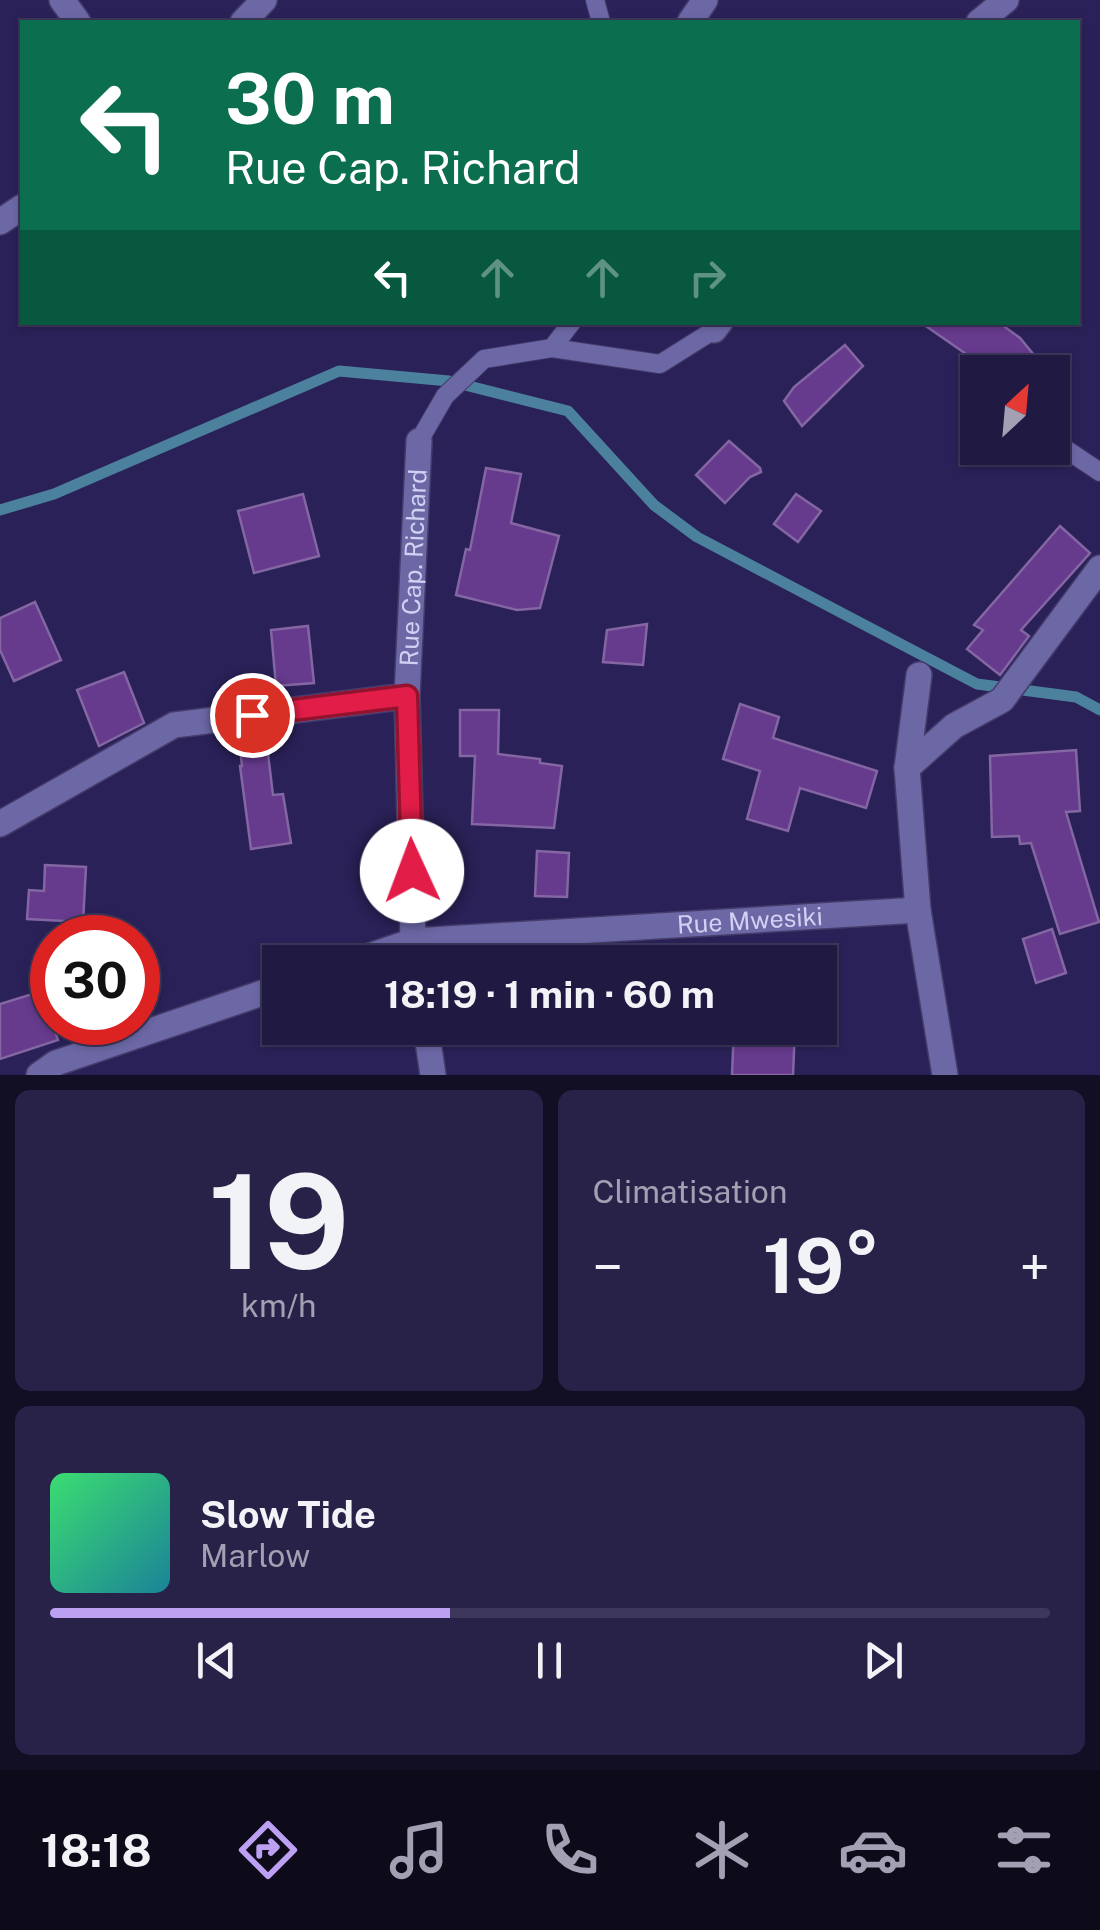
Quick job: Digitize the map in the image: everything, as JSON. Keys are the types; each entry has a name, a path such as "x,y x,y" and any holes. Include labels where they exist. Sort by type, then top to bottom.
{"street":[{"path":"245,20 264,0"},
{"path":"981,20 1006,0"},
{"name":"Rue Cap. Richard","path":"415,945 407,696 418,442"},
{"path":"907,768 954,726 1002,700 1100,568"},
{"path":"919,675 907,768 918,910 944,1075"},
{"name":"Rue Cap. Richard","path":"0,824 174,725 407,696"},
{"name":"Rue Mwesiki","path":"499,945 918,910"},
{"path":"40,1075 56,1064 262,993"},
{"path":"429,1045 433,1075"}],"lane":[{"path":"552,348 570,325"},
{"path":"418,442 445,396 484,359 552,348 660,364 717,326"},
{"path":"1070,452 1100,472"}],"building":[{"path":"924,325 1002,325 1034,355 968,355"},
{"path":"845,345 863,366 802,426 784,401 794,387"},
{"path":"729,441 761,472 750,477 725,503 696,475"},
{"path":"486,468 521,474 511,523 559,536 540,608 517,610 456,595 466,549 470,550"},
{"path":"303,494 319,556 254,573 238,511"},
{"path":"796,494 821,511 798,542 774,524"},
{"path":"1060,526 1090,553 1021,630 1029,636 1000,675 967,649 983,630 974,625"},
{"path":"35,602 61,660 14,681 0,650 0,618"},
{"path":"647,624 643,665 603,662 607,630"},
{"path":"308,626 314,683 276,686 271,630"},
{"path":"124,672 144,723 99,746 77,690"},
{"path":"740,704 779,717 773,738 877,771 866,808 800,788 788,831 747,819 760,771 723,759"},
{"path":"460,710 499,710 498,754 562,766 554,828 472,824 475,756 460,756"},
{"path":"266,737 273,795 283,794 291,843 251,849 239,740"},
{"path":"1076,750 1080,811 1066,812 1099,922 1060,934 1031,843 1020,844 1019,836 992,837 990,756"},
{"path":"537,851 569,853 567,897 535,896"},
{"path":"45,865 86,867 83,915 30,915 27,919 29,890 44,891"},
{"path":"1052,929 1066,973 1036,983 1023,939"},
{"path":"30,995 30,1045 43,1045 0,1059 0,1004"},
{"path":"733,1045 794,1045 793,1075 732,1075"}],"waterway":[{"path":"0,510 54,494 339,371 449,381 568,411 654,505 697,537 977,684 1076,697 1100,710"}],"route":[{"path":"252,715 407,696 412,871"}]}
